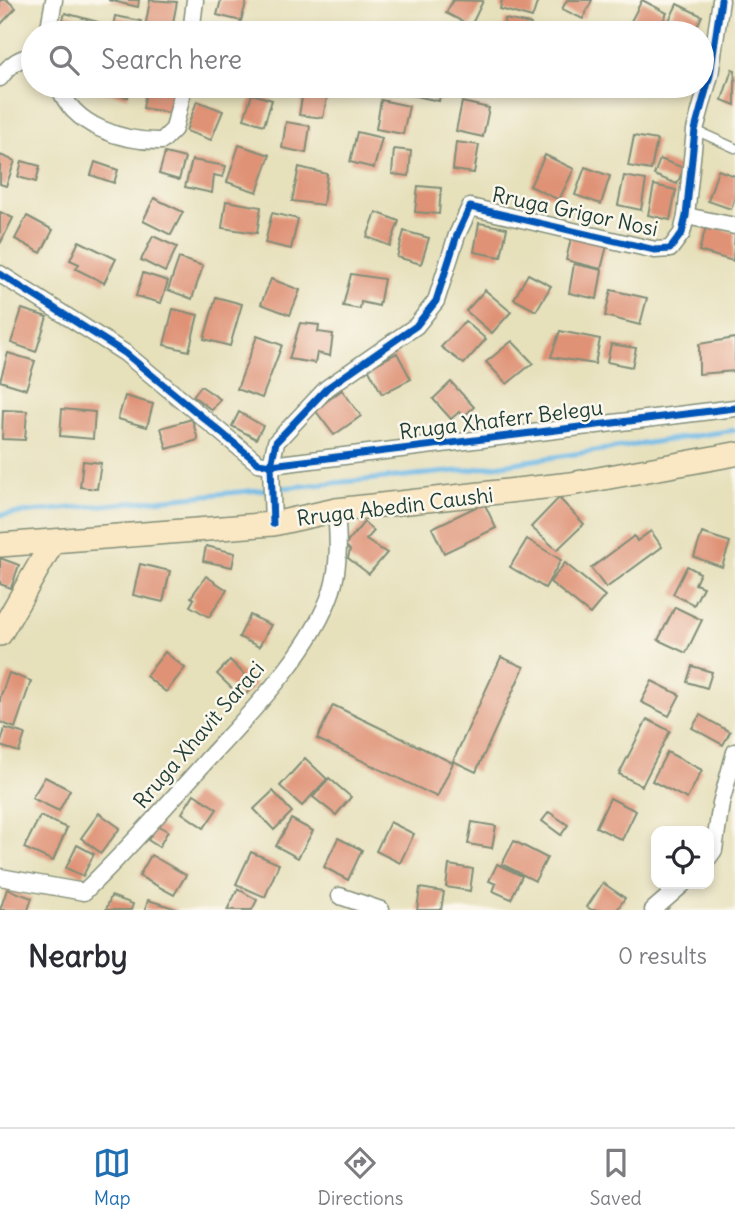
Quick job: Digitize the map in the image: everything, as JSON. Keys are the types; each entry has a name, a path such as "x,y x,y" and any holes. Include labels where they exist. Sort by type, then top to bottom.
{"main road":[{"name":"Rruga Abedin Caushi","path":"0,545 52,543 273,513 336,510 572,484 735,454"},
{"path":"0,634 52,543"}],"street":[{"path":"50,21 54,0"},
{"path":"192,21 195,0"},
{"name":"Rruga Grigor Nosi","path":"714,35 721,0"},
{"path":"0,78 9,66 21,60"},
{"path":"65,98 71,111 82,119 123,137 143,141 162,141 174,128 181,98"},
{"name":"Rruga Grigor Nosi","path":"271,465 276,442 296,418 327,388 416,326 436,301 457,234 470,208 655,250 670,249 682,233 687,216 695,130 701,98"},
{"path":"687,216 735,226"},
{"path":"0,274 125,353 258,463 271,465 273,513"},
{"name":"Rruga Xhaferr Belegu","path":"271,465 735,408"},
{"name":"Rruga Xhavit Saraci","path":"0,877 83,892 117,860 242,722 286,668 322,615 333,587 338,549 336,510"},
{"path":"714,844 721,803 735,752"},
{"path":"653,910 677,889"},
{"path":"341,896 381,910"}],"lane":[{"path":"695,130 735,148"}],"building":[{"path":"0,0 7,0 16,8 0,25"},
{"path":"108,0 139,0 138,7"},
{"path":"150,0 177,2 173,21 146,21"},
{"path":"221,0 247,0 241,21 217,15"},
{"path":"453,0 483,1 473,21 461,21 446,13"},
{"path":"502,0 538,0 532,18 500,9"},
{"path":"567,0 592,0 583,19 562,9"},
{"path":"642,0 667,13 663,21 631,21"},
{"path":"677,4 702,16 700,21 669,21"},
{"path":"65,13 94,21 63,21"},
{"path":"115,16 141,21 114,21"},
{"path":"732,69 735,70 735,105 722,100"},
{"path":"145,98 173,98 170,113 143,108"},
{"path":"251,98 272,100 264,125 244,119"},
{"path":"302,98 327,98 323,118 299,115"},
{"path":"381,100 409,106 403,134 376,129"},
{"path":"197,101 223,111 211,140 186,131"},
{"path":"462,102 489,108 483,137 456,131"},
{"path":"286,122 310,126 306,153 282,148"},
{"path":"357,132 382,138 374,168 350,162"},
{"path":"634,136 657,140 651,170 628,166"},
{"path":"456,142 479,145 474,173 453,170"},
{"path":"239,145 270,155 257,192 227,182"},
{"path":"394,149 411,151 409,176 392,174"},
{"path":"165,153 185,158 179,180 159,174"},
{"path":"0,155 15,161 6,186 0,184"},
{"path":"545,155 574,169 559,200 530,186"},
{"path":"660,159 684,168 677,184 654,175"},
{"path":"192,160 226,166 223,177 214,175 212,193 185,187"},
{"path":"22,161 40,166 36,182 18,177"},
{"path":"95,162 118,170 114,183 91,175"},
{"path":"299,167 327,174 323,205 292,201"},
{"path":"585,167 610,176 601,204 575,195"},
{"path":"718,170 735,176 735,197 731,209 708,201"},
{"path":"624,176 646,180 641,210 618,205"},
{"path":"654,185 676,190 670,220 648,215"},
{"path":"418,186 441,188 439,214 415,212"},
{"path":"154,198 183,212 171,235 143,221"},
{"path":"226,201 261,207 257,233 222,228"},
{"path":"0,212 13,218 0,244"},
{"path":"376,212 399,221 390,246 367,237"},
{"path":"272,213 298,219 291,249 265,243"},
{"path":"27,216 53,230 41,253 15,239"},
{"path":"479,223 507,228 501,257 474,252"},
{"path":"707,224 735,233 733,261 699,251"},
{"path":"404,231 429,238 421,264 397,257"},
{"path":"572,234 608,242 601,269 566,260"},
{"path":"153,236 177,247 165,272 141,260"},
{"path":"79,241 116,259 104,283 76,269 79,264 70,260"},
{"path":"179,258 203,266 192,299 168,290"},
{"path":"574,264 602,270 597,299 569,293"},
{"path":"143,273 168,281 161,303 136,296"},
{"path":"351,274 384,279 379,306 361,302 360,309 343,306"},
{"path":"528,274 551,286 536,311 514,299"},
{"path":"271,279 300,290 290,315 261,304"},
{"path":"485,290 511,312 492,333 466,311"},
{"path":"611,290 647,298 640,325 605,316"},
{"path":"216,297 242,304 230,346 204,339"},
{"path":"22,309 47,317 36,352 11,343"},
{"path":"173,309 198,315 189,351 164,345"},
{"path":"465,321 486,339 464,364 441,347"},
{"path":"300,323 319,325 318,332 333,334 330,356 317,353 315,363 289,359"},
{"path":"560,331 600,339 595,364 551,357"},
{"path":"257,336 282,345 262,398 237,389"},
{"path":"735,338 735,371 699,374 699,344"},
{"path":"512,341 533,363 507,384 486,362"},
{"path":"611,344 636,348 632,367 607,362"},
{"path":"8,353 35,361 26,389 0,381"},
{"path":"397,353 411,379 382,394 368,368"},
{"path":"451,382 474,407 463,417 459,412 451,419 433,399"},
{"path":"201,386 220,399 212,410 193,396"},
{"path":"342,390 361,416 334,435 315,410"},
{"path":"125,396 153,404 147,427 118,419"},
{"path":"62,409 95,412 93,439 60,436"},
{"path":"3,410 27,411 25,440 2,439"},
{"path":"239,412 263,426 256,439 232,426"},
{"path":"192,419 198,440 167,449 161,428"},
{"path":"83,461 101,463 97,489 80,487"},
{"path":"559,498 584,524 557,550 531,527"},
{"path":"484,503 496,528 444,553 432,528"},
{"path":"364,522 374,531 366,540 387,553 369,574 348,558 350,550 345,545"},
{"path":"651,531 662,547 606,588 591,568 634,536 637,541"},
{"path":"702,533 730,542 722,567 694,557"},
{"path":"527,539 561,560 545,588 510,567"},
{"path":"206,546 235,553 232,567 203,561"},
{"path":"0,558 19,565 11,588 0,584"},
{"path":"565,563 605,596 590,614 550,582"},
{"path":"140,564 170,571 163,602 133,595"},
{"path":"687,566 700,573 695,584 703,587 694,605 673,594"},
{"path":"206,576 227,590 209,617 190,606 194,599 191,597"},
{"path":"675,607 702,620 686,653 658,640"},
{"path":"250,615 271,625 259,647 239,637"},
{"path":"165,652 185,668 166,692 146,676"},
{"path":"501,657 524,667 476,772 453,761"},
{"path":"230,660 255,685 242,698 217,674"},
{"path":"692,666 712,672 707,688 687,682"},
{"path":"9,673 31,681 15,728 0,722 0,698"},
{"path":"652,681 680,695 669,716 641,702"},
{"path":"333,705 453,763 437,797 317,739"},
{"path":"700,715 730,732 723,745 692,728"},
{"path":"647,719 670,731 642,786 619,774"},
{"path":"5,728 25,734 19,752 0,746"},
{"path":"667,752 702,770 687,799 652,781"},
{"path":"305,758 327,779 302,806 280,786"},
{"path":"45,777 70,790 59,811 32,798"},
{"path":"329,778 351,797 336,815 313,797"},
{"path":"273,791 292,812 274,830 254,809"},
{"path":"194,794 217,809 204,828 182,813"},
{"path":"610,798 636,811 622,840 596,827"},
{"path":"549,812 568,825 561,835 542,821"},
{"path":"99,813 120,828 101,853 81,838"},
{"path":"40,816 67,828 53,861 24,848"},
{"path":"291,819 313,831 298,858 276,846"},
{"path":"390,822 414,834 400,863 376,851"},
{"path":"472,822 496,826 492,848 468,844"},
{"path":"157,825 168,831 159,847 148,840"},
{"path":"338,838 362,850 348,880 324,867"},
{"path":"514,841 547,858 535,881 502,864"},
{"path":"77,845 94,854 83,876 66,868"},
{"path":"251,852 279,864 265,897 236,884"},
{"path":"151,855 186,875 174,895 139,876"},
{"path":"497,864 522,876 511,899 493,891 496,884 489,881"},
{"path":"449,865 473,869 470,891 446,887"},
{"path":"603,883 625,898 617,910 592,910 587,907"},
{"path":"420,888 444,892 441,910 417,910"},
{"path":"7,889 32,898 28,910 0,910"},
{"path":"238,889 257,900 252,910 227,910"},
{"path":"111,896 133,904 131,910 106,910"},
{"path":"148,900 177,909 177,910 145,910"}],"waterway":[{"path":"0,515 468,470 735,430"}],"cycle path":[{"path":"714,48 721,0"},
{"path":"273,524 271,465 276,442 327,388 416,326 436,301 457,235 470,207 655,250 670,249 682,233 686,216 695,130 704,98"},
{"path":"0,274 125,353 258,463 271,465 735,408"}]}
